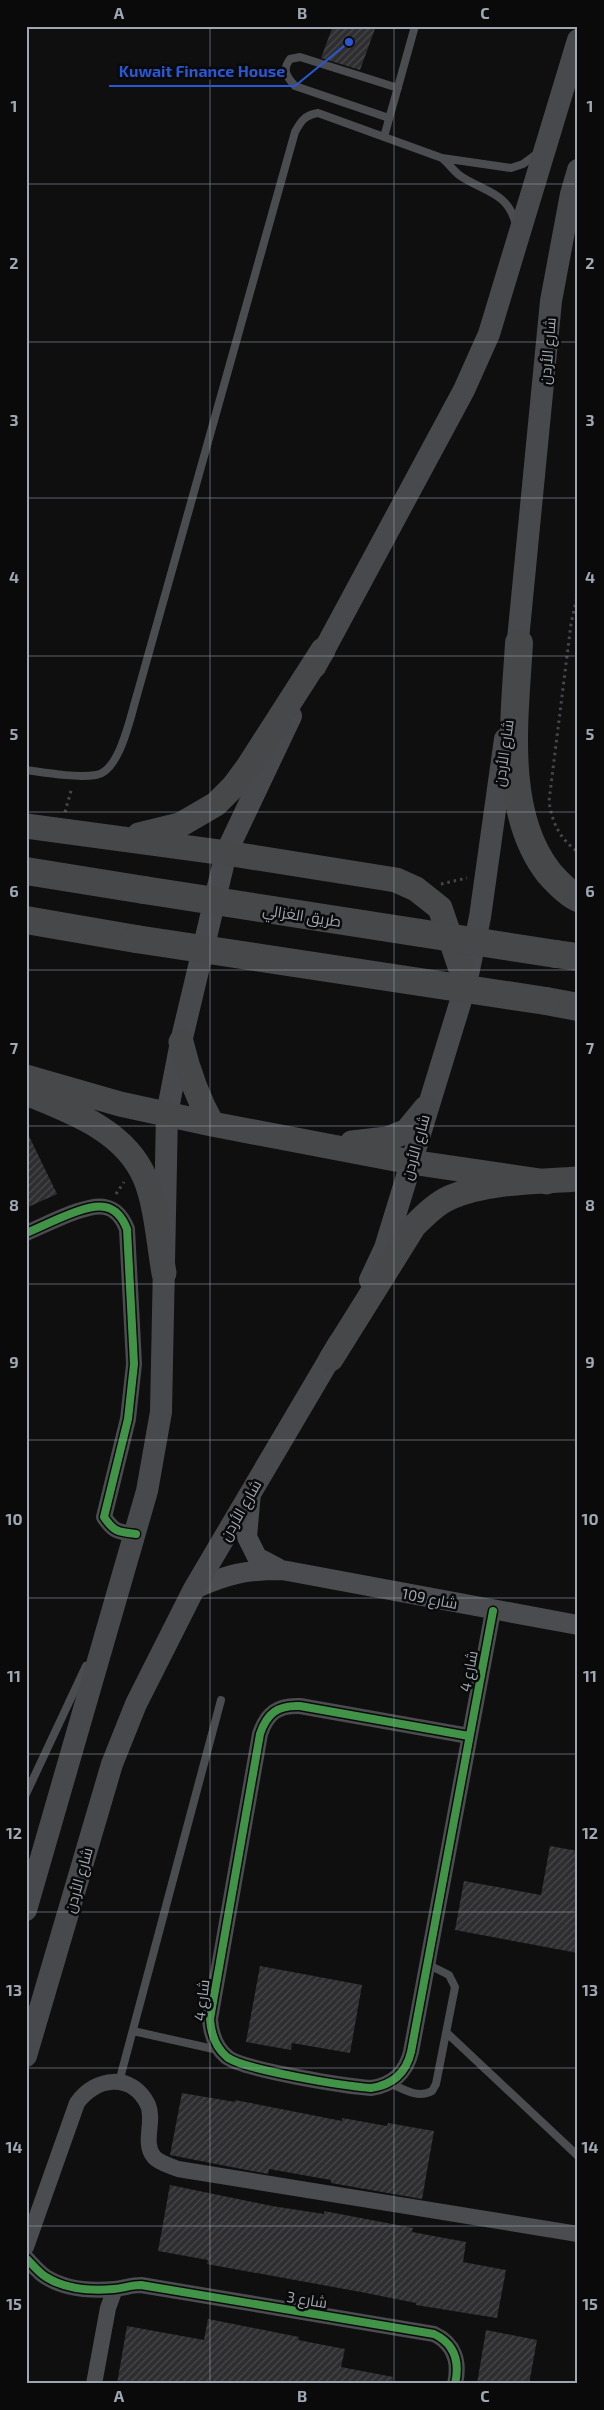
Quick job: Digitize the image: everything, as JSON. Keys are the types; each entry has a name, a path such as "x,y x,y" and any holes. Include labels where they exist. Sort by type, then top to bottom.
{"highway":[{"path":"519,642 515,727 517,788 521,811 526,830 540,862 556,880 578,898"},
{"name":"طريق الغزالي","path":"26,871 567,956"},
{"path":"26,920 136,939 578,1007"}],"main road":[{"path":"26,1910 117,1601 147,1491 160,1412 167,1114 180,1042 226,853 323,650 464,390 489,334 578,40"},
{"name":"شارع الأردن","path":"26,2056 112,1764 136,1704 194,1589 251,1490 332,1359 385,1248 426,1108 466,984 480,917 519,642 552,301 571,194 578,170"},
{"path":"94,834 140,835 180,825 216,804 238,780 323,650"},
{"path":"26,826 226,853 396,880 416,889 440,908 466,984"},
{"path":"180,1042 187,1070 198,1098 212,1124"},
{"path":"26,1077 93,1097 212,1124 411,1162 547,1182"},
{"path":"26,1093 82,1116 120,1142 138,1163 146,1180 164,1273"},
{"path":"309,1142 366,1143 387,1139 406,1131 426,1108"},
{"path":"332,1359 414,1226 432,1209 450,1198 470,1192 578,1180"}],"street":[{"path":"26,1233 90,1207 106,1207 122,1217 127,1229 134,1364 128,1420 104,1517 111,1528 119,1532 136,1534"},
{"name":"شارع 109","path":"251,1490 247,1537 257,1557 282,1570"},
{"name":"شارع 109","path":"194,1589 226,1575 252,1570 282,1570 493,1611 578,1625"},
{"name":"شارع 4","path":"390,2083 404,2070 409,2062 493,1611"},
{"name":"شارع 4","path":"220,2050 214,2041 210,2019 260,1734 264,1721 274,1711 286,1706 300,1706 469,1736"},
{"path":"220,2050 228,2058 249,2067 361,2088 380,2087 390,2083"},
{"path":"26,2247 77,2103 84,2092 94,2085 106,2081 119,2082 131,2087 148,2105 150,2149 155,2158 178,2169 578,2234"},
{"name":"شارع 3","path":"26,2258 45,2277 62,2285 80,2289 115,2289 129,2285 141,2285 434,2334 447,2340 455,2355 457,2373 455,2384"},
{"path":"94,2384 108,2308 115,2289"}],"lane":[{"path":"384,137 415,26"},
{"path":"389,118 295,86 285,73 285,66 290,59 300,57 398,88"},
{"path":"26,770 98,775 108,768 122,744 295,132 305,118 318,113 442,158 511,168 523,164 548,141"},
{"path":"442,158 459,175 503,198 515,222 518,242"},
{"path":"26,1794 117,1601"},
{"path":"119,2082 221,1700"},
{"path":"390,2083 416,2094 432,2091 436,2084 455,1986 449,1975 427,1964"},
{"path":"133,2031 220,2050"},
{"path":"446,2033 578,2156"}],"path":[{"path":"578,592 571,624 549,801 555,826 561,837 578,852"},
{"path":"60,831 76,774"}],"building":[{"path":"333,26 376,26 360,70 321,58"},
{"path":"26,1130 57,1194 26,1208"},
{"path":"550,1846 578,1851 578,1953 455,1930 464,1881 541,1895"},
{"path":"260,1966 362,1985 350,2053 292,2043 291,2050 246,2042"},
{"path":"182,2093 235,2102 235,2100 342,2121 342,2118 387,2126 388,2123 434,2131 422,2199 331,2183 331,2180 269,2169 268,2174 170,2155"},
{"path":"170,2185 272,2206 324,2214 324,2211 413,2228 412,2232 466,2242 463,2262 506,2270 497,2318 416,2305 416,2303 361,2292 207,2264 208,2260 158,2251"},
{"path":"208,2319 299,2337 298,2340 345,2349 341,2367 393,2377 392,2384 117,2384 127,2326 204,2340"},
{"path":"486,2330 537,2340 529,2384 477,2384"}],"cycle path":[{"path":"26,1233 77,1211 97,1207 109,1208 116,1212 127,1229 134,1364 128,1419 104,1517 117,1530 136,1534"},
{"path":"469,1736 300,1706 280,1709 274,1712 266,1721 260,1734 210,2019 214,2040 227,2057 237,2062 273,2072 318,2081 371,2088 392,2081 406,2066 411,2052 493,1611"},
{"path":"26,2258 46,2277 70,2287 106,2290 141,2285 434,2334 447,2343 454,2354 457,2368 455,2384"}],"place":[{"name":"Kuwait Finance House","path":"349,42"}]}
